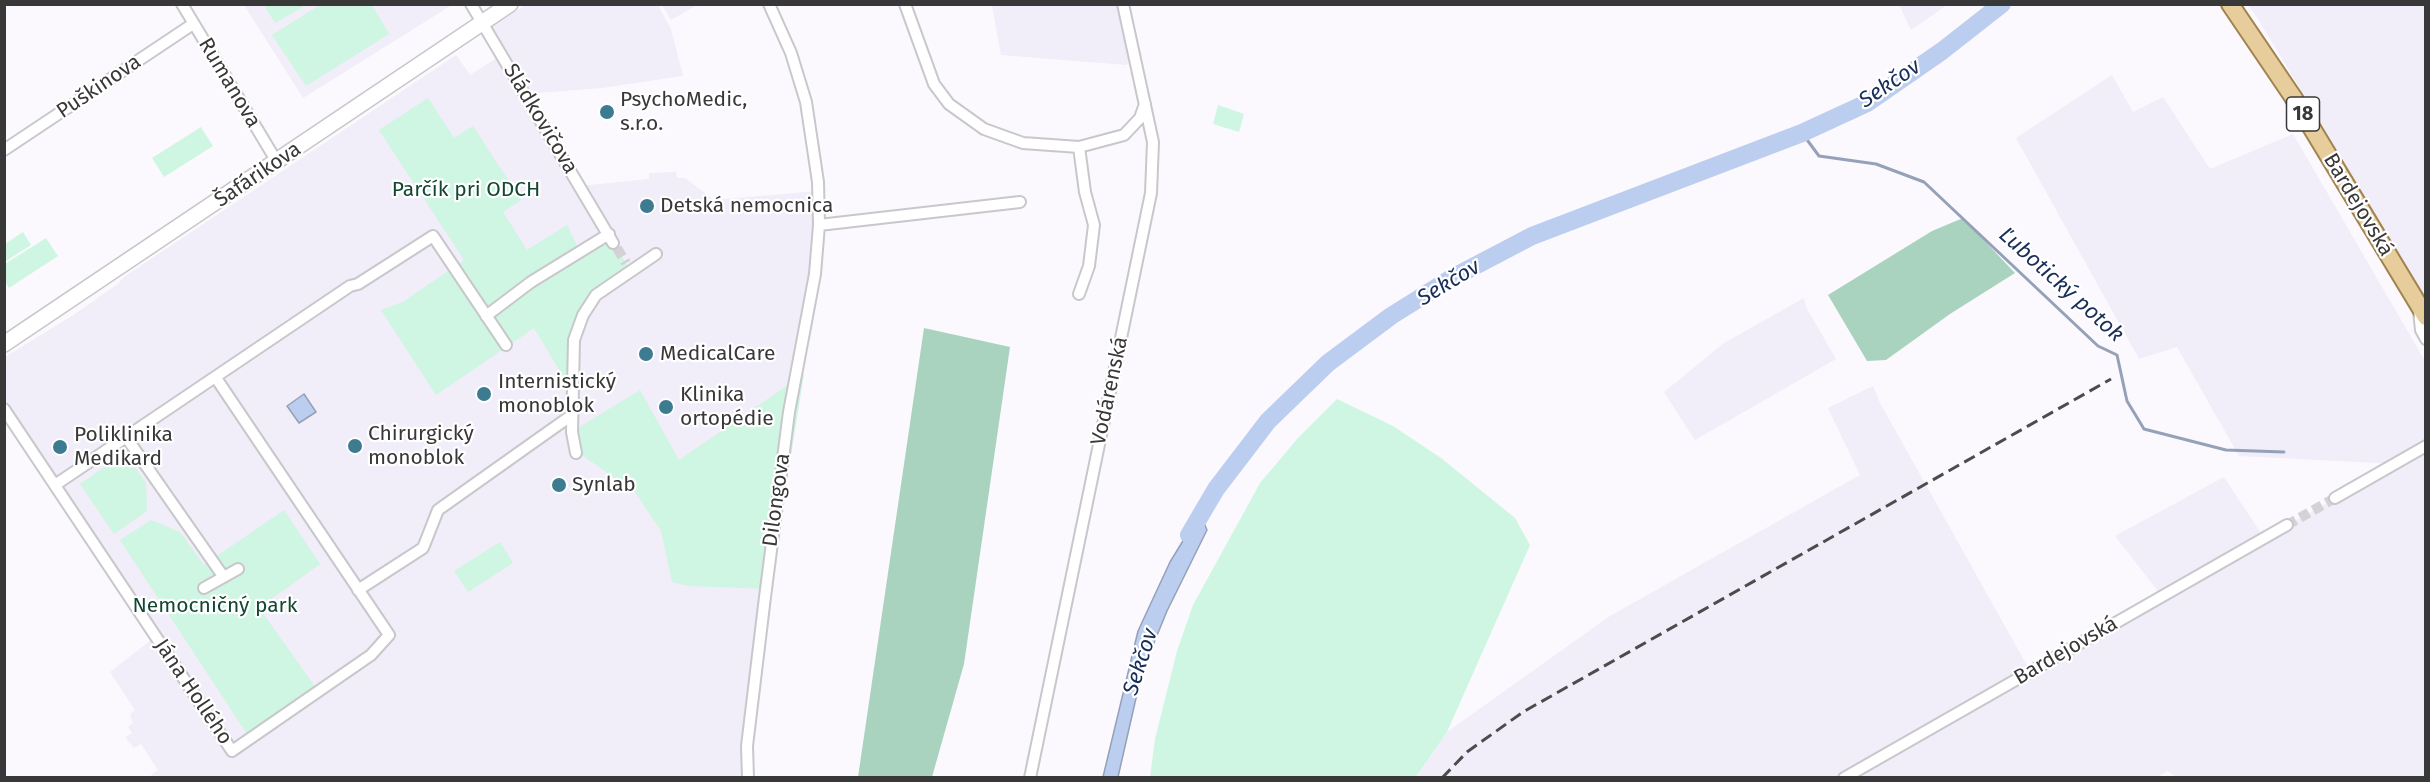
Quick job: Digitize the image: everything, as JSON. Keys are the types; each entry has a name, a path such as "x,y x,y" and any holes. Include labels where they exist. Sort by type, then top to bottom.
{"main road":[{"name":"Bardejovská","path":"2230,4 2293,97 2422,311"}],"street":[{"name":"Rumanova","path":"182,4 277,162"},
{"name":"Sládkovičova","path":"471,4 611,238 531,282 486,316"},
{"name":"Šafárikova","path":"4,344 510,4"},
{"name":"Dilongova","path":"748,777 747,746 765,597 789,412 814,274 819,225 818,182 806,102 791,54 769,4"},
{"path":"905,4 934,84 966,118 984,129 1023,143 1079,147 1124,135 1140,118 1145,104"},
{"name":"Vodárenská","path":"1030,777 1151,193 1153,142 1123,4"},
{"name":"Puškinova","path":"4,150 193,24"},
{"path":"1079,147 1085,192 1094,225 1089,266 1079,294"},
{"path":"819,225 1020,202"},
{"path":"55,485 350,286 358,284 433,236 506,345"},
{"path":"576,453 572,414 574,340 583,315 596,295 629,267 656,254"},
{"path":"2422,311 2421,330 2426,339"},
{"name":"Jána Hollého","path":"4,409 232,751 371,656 389,635 216,378"},
{"path":"358,590 423,548 438,510 572,414"},
{"path":"126,437 223,576"},
{"path":"2335,498 2426,446"},
{"name":"Bardejovská","path":"1844,777 2287,525"},
{"path":"204,588 238,569"}],"shaded area":[{"path":"244,5 452,5 303,98"},
{"path":"526,5 658,5 671,29 683,76 602,88 525,94 580,186 649,179 649,173 676,172 677,178 685,178 714,200 818,191 819,225 789,412 748,777 152,777 151,775 158,770 141,744 134,748 125,737 132,733 128,727 133,723 130,714 135,710 110,672 155,637 5,409 5,357 75,314 118,284 124,277 456,55 470,75 501,55 488,28"},
{"path":"662,5 697,5 671,20"},
{"path":"992,5 1127,5 1138,53 1126,65 1001,55"},
{"path":"1899,5 1947,5 1911,30"},
{"path":"2248,5 2425,5 2425,296 2258,19"},
{"path":"2112,75 2133,112 2163,97 2210,169 2293,134 2425,361 2425,777 2178,778 2167,771 2156,778 1416,778 1447,732 1610,616 1860,475 1828,408 1873,386 1880,403 2029,669 2161,595 2115,536 2224,477 2264,538 2397,464 2239,456 2177,347 2139,359 2016,138"},
{"path":"1804,298 1806,307 1836,359 1695,440 1664,392 1724,343"}],"green space":[{"path":"264,5 306,5 275,23"},
{"path":"320,5 372,5 389,34 306,86 272,35"},
{"name":"Parčík pri ODCH","path":"428,98 454,138 473,126 521,200 503,212 527,250 567,225 580,252 609,234 631,272 595,295 578,328 573,393 534,328 436,395 381,310 403,302 464,260 379,130"},
{"path":"1218,105 1244,114 1239,132 1213,124"},
{"path":"201,127 213,146 164,177 152,158"},
{"path":"1963,218 2015,273 1950,314 1886,360 1867,361 1828,295 1932,231"},
{"path":"23,232 31,245 6,261 5,244"},
{"path":"46,238 58,256 9,288 5,281 5,264"},
{"path":"924,328 1010,347 964,664 932,777 858,777"},
{"path":"804,374 770,589 688,586 672,582 661,531 635,492 576,451 573,431 640,390 679,460"},
{"path":"1337,399 1393,426 1441,458 1515,518 1530,545 1447,732 1416,777 1150,777 1155,739 1177,651 1193,605 1260,483 1298,438"},
{"name":"Nemocničný park","path":"120,456 129,459 146,483 147,511 114,534 80,484"},
{"name":"Nemocničný park","path":"284,510 320,564 259,608 316,688 247,734 120,540 151,520 180,532 204,565"},
{"path":"500,542 513,563 468,592 454,571"}],"water":[{"path":"304,394 316,412 299,423 287,406"},
{"path":"1200,513 1207,530 1167,611 1142,672 1118,777 1103,777 1138,631 1170,562"}],"waterway":[{"name":"Sekčov","path":"1189,535 1216,489 1268,421 1328,363 1391,316 1450,279 1532,236 1802,133 1867,103 1942,51 2002,4"},
{"name":"Ľubotický potok","path":"1802,133 1819,156 1876,164 1924,182 2098,346 2117,355 2127,401 2144,429 2226,450 2284,452"}],"tunnel":[{"path":"617,248 626,263"},
{"path":"2287,525 2335,498"}],"railway":[{"path":"1442,778 1467,752 1523,712 2111,379"}],"place":[{"name":"PsychoMedic, s.r.o.","path":"607,112"},
{"name":"Detská nemocnica","path":"647,206"},
{"name":"MedicalCare","path":"646,354"},
{"name":"Internistický monoblok","path":"484,394"},
{"name":"Klinika ortopédie","path":"666,407"},
{"name":"Chirurgický monoblok","path":"355,446"},
{"name":"Poliklinika Medikard","path":"60,447"},
{"name":"Synlab","path":"559,485"}]}
